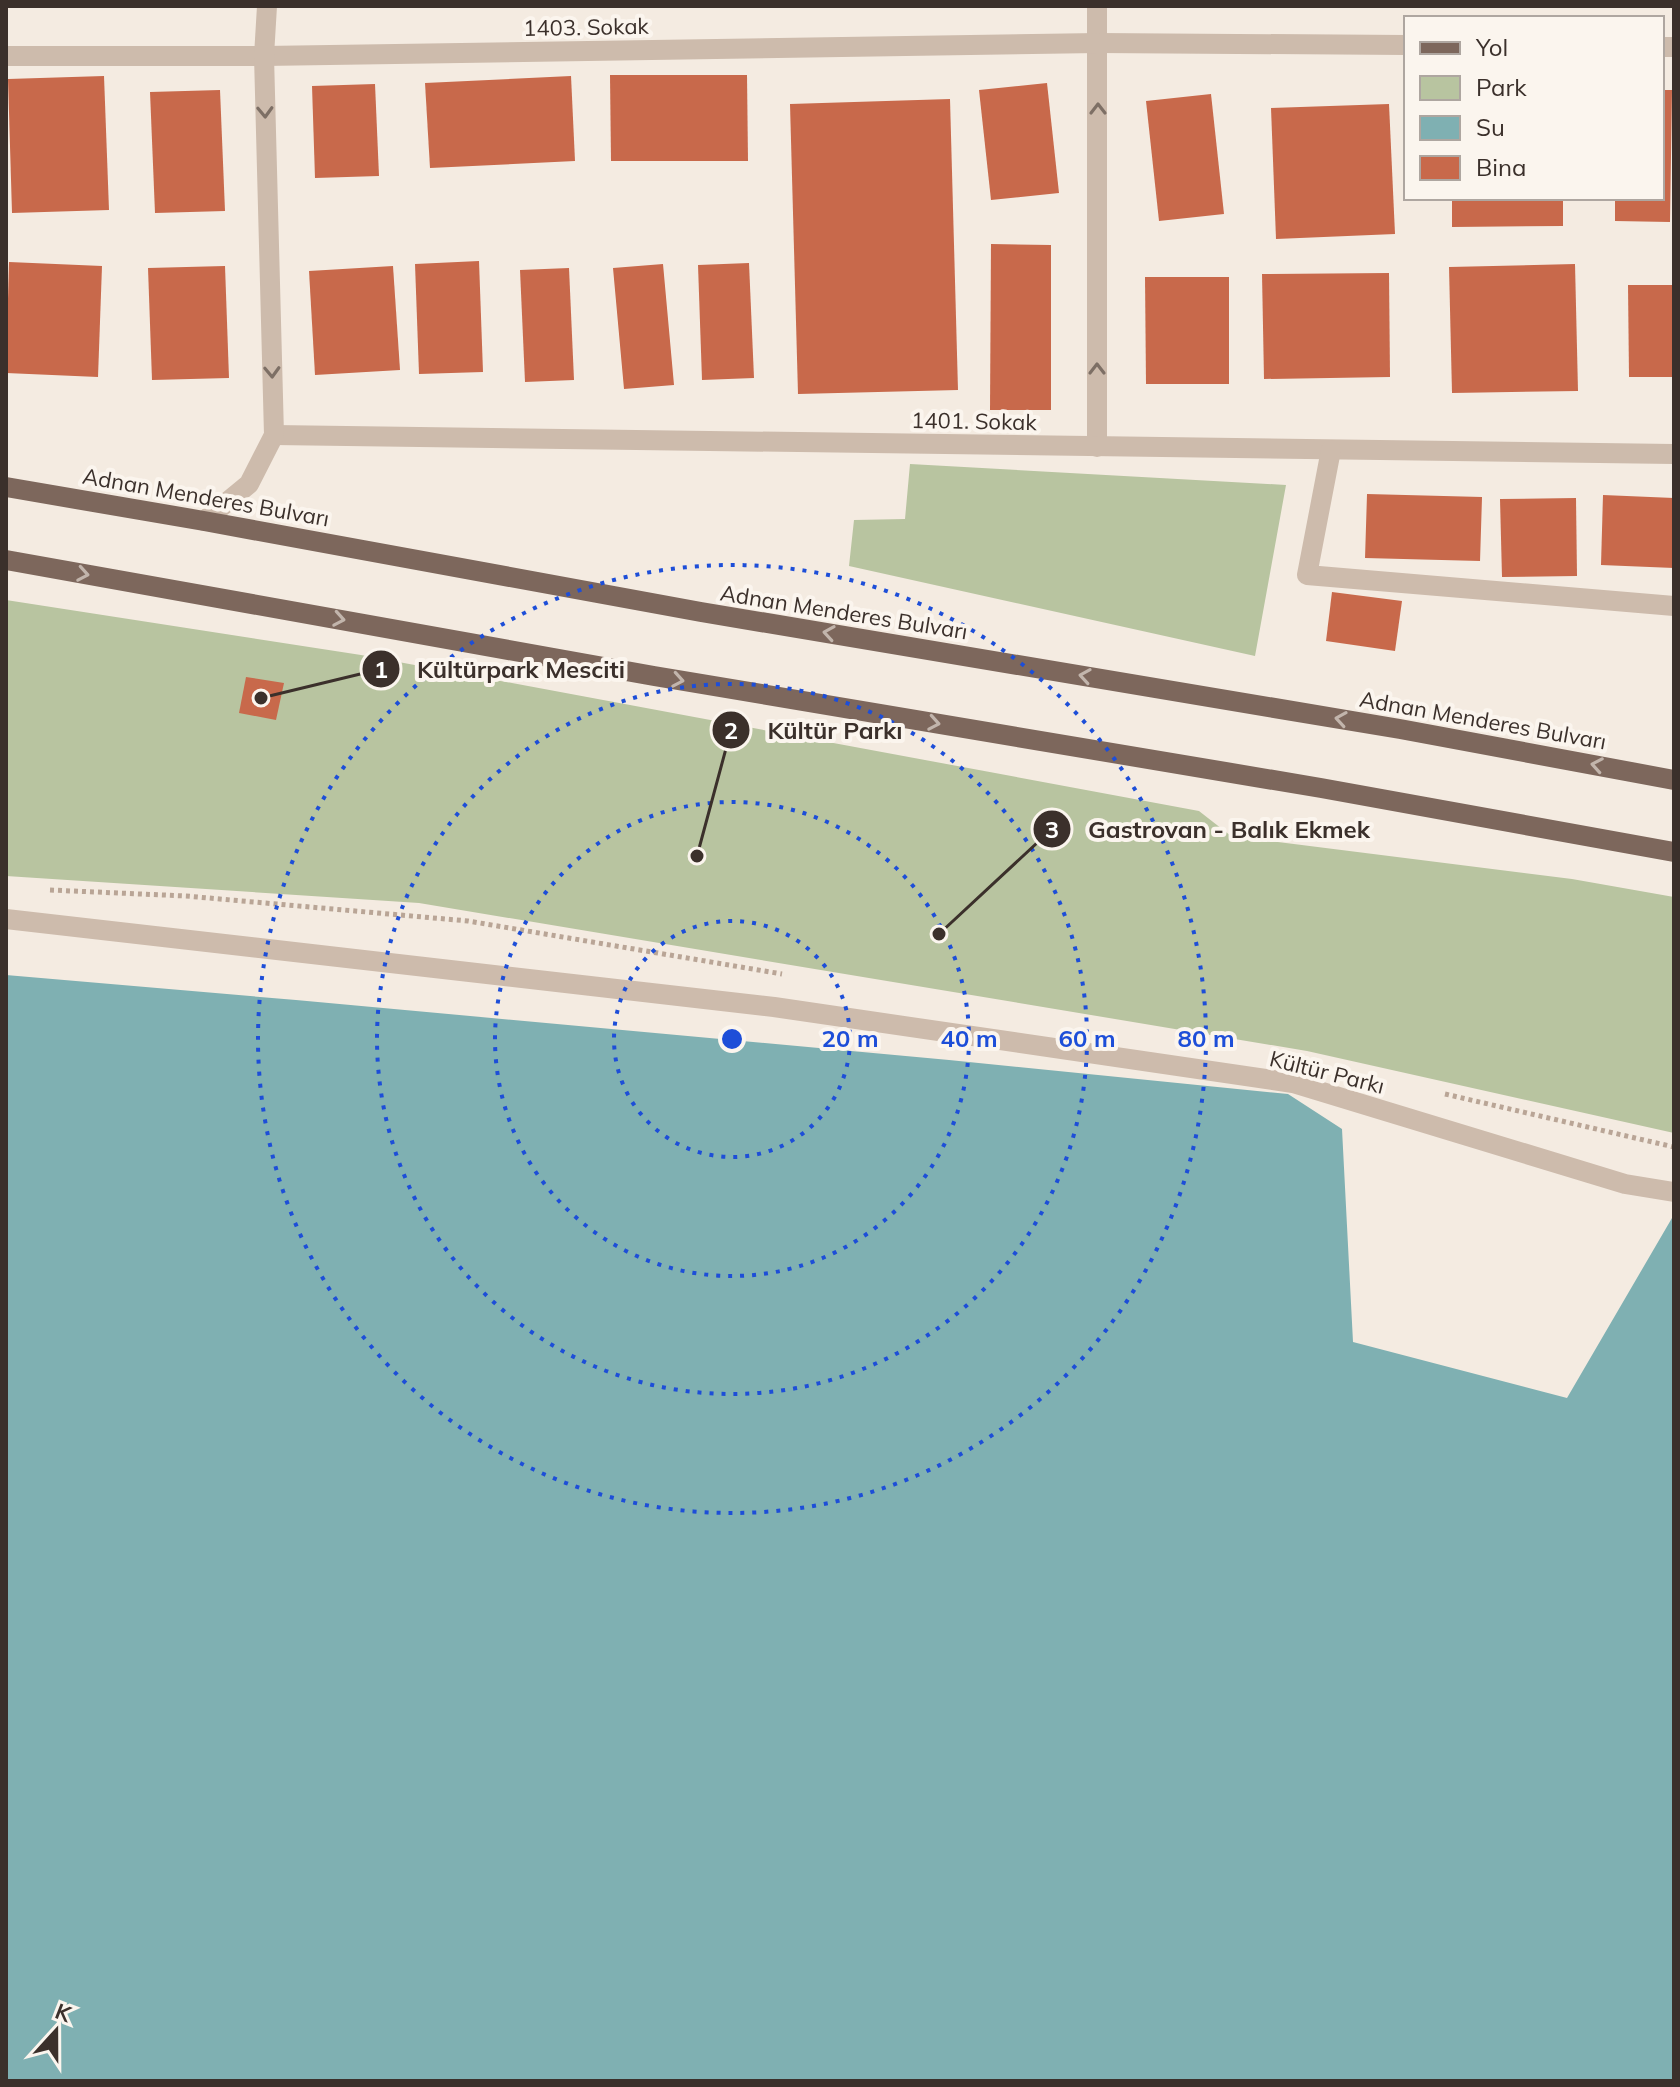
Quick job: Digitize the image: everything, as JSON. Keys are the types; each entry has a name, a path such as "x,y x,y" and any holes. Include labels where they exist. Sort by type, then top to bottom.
{"main road":[{"name":"Adnan Menderes Bulvarı","path":"6,487 701,612 1400,729 1674,780"},
{"path":"6,560 654,676 1321,788 1674,852"}],"street":[{"path":"204,521 249,484 274,435 264,56 267,6"},
{"path":"1097,6 1097,447"},
{"name":"1403. Sokak","path":"6,56 264,56 1098,43 1404,45"},
{"name":"1401. Sokak","path":"274,435 1674,454"},
{"path":"1331,450 1307,575 1674,606"},
{"name":"Kültür Parkı","path":"6,919 774,1007 1293,1083 1625,1184 1674,1192"}],"green space":[{"path":"910,464 1286,485 1255,656 849,566 854,520 905,519"},
{"path":"6,600 361,655 1199,811 1231,836 1572,879 1674,897 1674,1133 1307,1051 419,903 6,876"}],"water":[{"path":"6,975 949,1060 1288,1094 1342,1129 1353,1342 1567,1398 1674,1218 1674,2081 6,2081"}],"building":[{"path":"610,75 747,75 748,161 611,161"},
{"path":"104,76 109,210 12,213 8,79"},
{"path":"571,76 575,161 430,168 425,83"},
{"path":"1047,83 1059,193 991,200 979,90"},
{"path":"375,84 379,176 315,178 312,86"},
{"path":"220,90 225,211 155,213 150,92"},
{"path":"1664,90 1672,90 1670,222 1615,221 1615,200 1664,200"},
{"path":"1211,94 1224,214 1159,221 1146,101"},
{"path":"950,99 958,390 798,394 790,104"},
{"path":"1389,104 1395,234 1276,239 1271,108"},
{"path":"1452,200 1563,200 1563,226 1452,227"},
{"path":"991,244 1051,245 1051,410 990,410"},
{"path":"479,261 483,372 419,374 415,264"},
{"path":"9,262 102,266 98,377 6,373"},
{"path":"749,263 754,378 702,380 698,265"},
{"path":"663,264 674,385 624,389 613,268"},
{"path":"1575,264 1578,391 1452,393 1449,267"},
{"path":"225,266 229,378 152,380 148,268"},
{"path":"393,266 400,370 315,375 309,271"},
{"path":"569,268 574,380 525,382 520,270"},
{"path":"1389,273 1390,377 1264,379 1262,274"},
{"path":"1145,277 1229,277 1229,384 1146,384"},
{"path":"1628,285 1674,285 1674,377 1629,377"},
{"path":"1367,494 1482,497 1480,561 1365,558"},
{"path":"1603,495 1674,498 1674,568 1601,565"},
{"path":"1576,498 1577,576 1502,577 1500,499"},
{"path":"1332,592 1402,601 1395,651 1326,641"},
{"path":"246,677 284,683 276,720 239,713"}],"place":[{"name":"Kültürpark Mesciti","path":"261,698"},
{"name":"Kültür Parkı","path":"697,856"},
{"name":"Gastrovan - Balık Ekmek","path":"939,934"}]}
